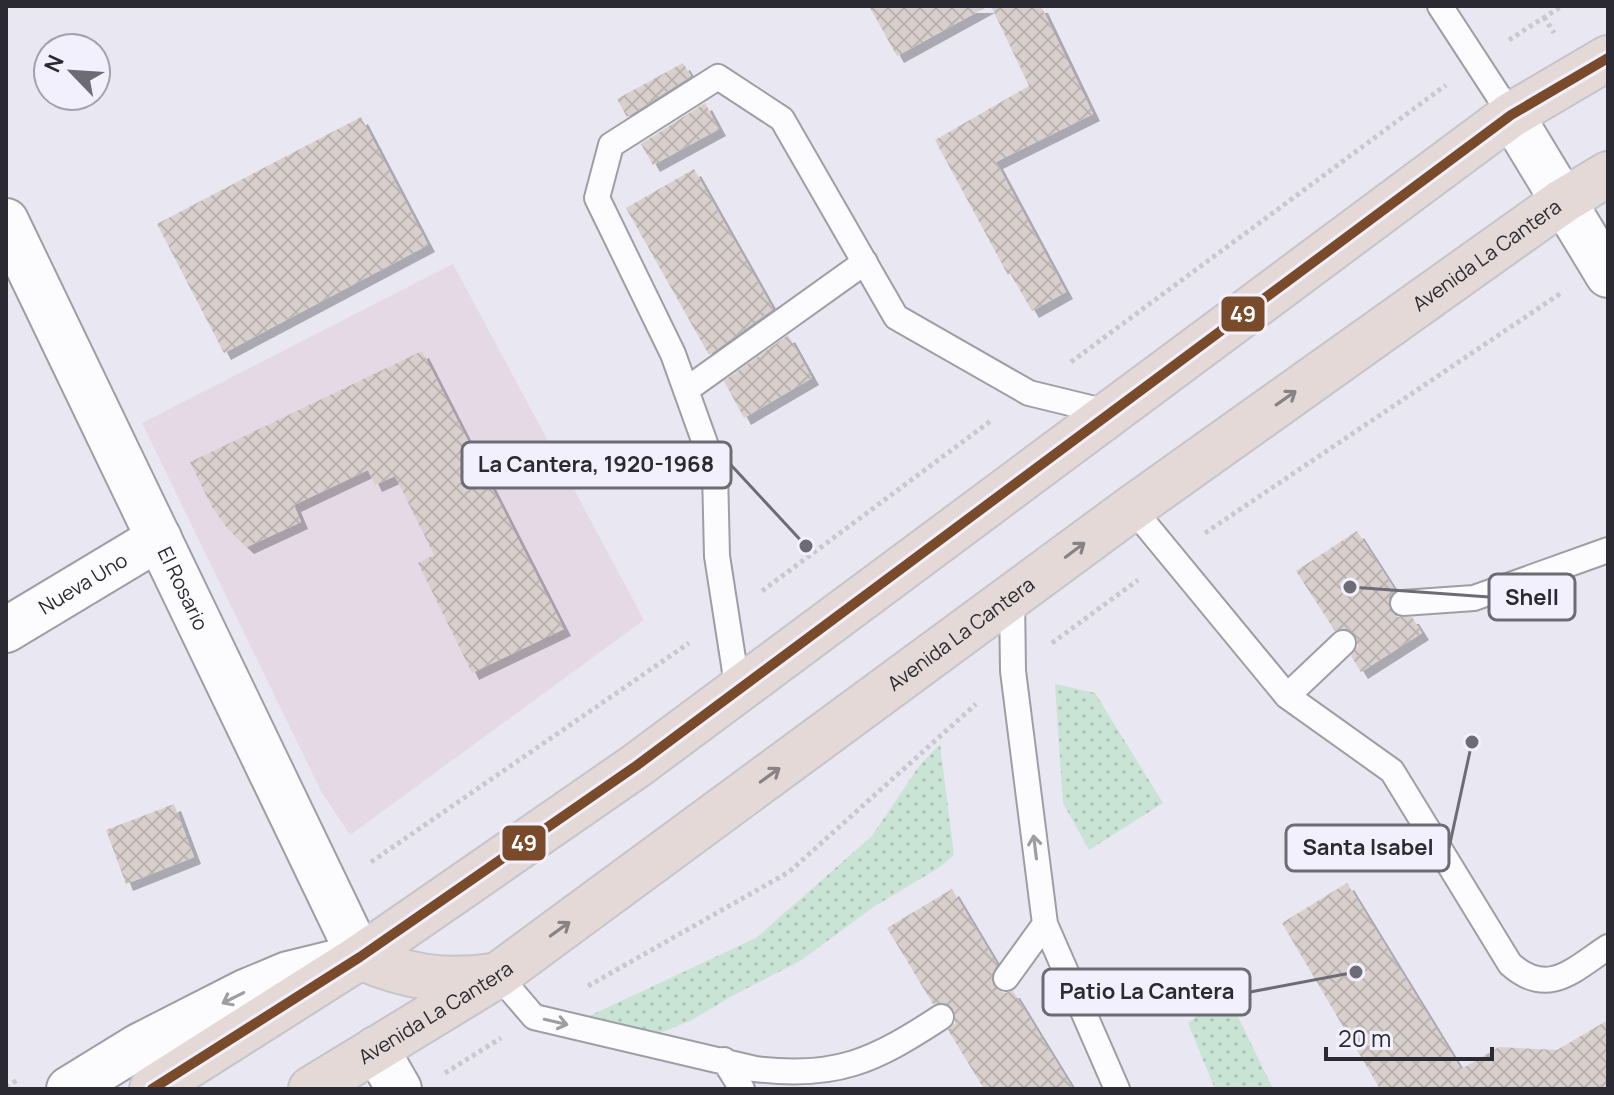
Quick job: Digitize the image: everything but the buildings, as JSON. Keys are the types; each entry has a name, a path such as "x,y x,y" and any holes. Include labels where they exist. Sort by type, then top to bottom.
{"highway":[{"path":"152,1089 360,957 636,766 1511,115 1608,58"},
{"name":"Avenida La Cantera","path":"311,1089 498,975 1132,508 1563,201 1608,174"},
{"path":"360,957 419,977 458,981 498,975"}],"street":[{"path":"1511,115 1608,275"},
{"name":"El Rosario","path":"6,221 360,957"},
{"name":"Nueva Uno","path":"6,630 159,538"},
{"path":"69,1089 139,1046 245,992 288,974 360,957"},
{"path":"376,1049 399,1089"}],"lane":[{"path":"1440,6 1511,115"},
{"path":"738,691 717,556 715,471 673,354 597,198 611,145 718,77 782,119 896,317 1029,393 1111,413"},
{"path":"686,390 865,262"},
{"path":"1132,508 1287,696 1392,771 1510,964 1522,975 1536,981 1553,980 1608,947"},
{"path":"1403,603 1474,598 1608,550"},
{"path":"1012,597 1013,671 1045,924 1117,1089"},
{"path":"1287,696 1343,643"},
{"path":"1006,978 1045,924"},
{"path":"498,975 534,1017 755,1069 786,1073 818,1072 849,1066 884,1053 941,1017"},
{"path":"724,1060 742,1089"}],"path":[{"path":"328,891 726,618 1477,62 1562,6"},
{"path":"6,1087 19,1079"}],"shaded area":[{"path":"453,264 644,620 350,835 321,791 142,423"}],"green space":[{"path":"1055,684 1095,693 1163,803 1089,850 1063,803"},
{"path":"940,744 954,855 940,867 875,906 800,961 690,1021 642,1040 587,1017 756,938 872,836 919,766"},
{"path":"1227,994 1273,1089 1215,1089 1188,1023"}],"transit line":[{"name":"49","path":"152,1089 360,957 636,766 1511,115 1608,58"}],"place":[{"name":"La Cantera, 1920-1968","path":"806,546"},
{"name":"Shell","path":"1350,587"},
{"name":"Santa Isabel","path":"1472,742"},
{"name":"Patio La Cantera","path":"1356,972"}]}
